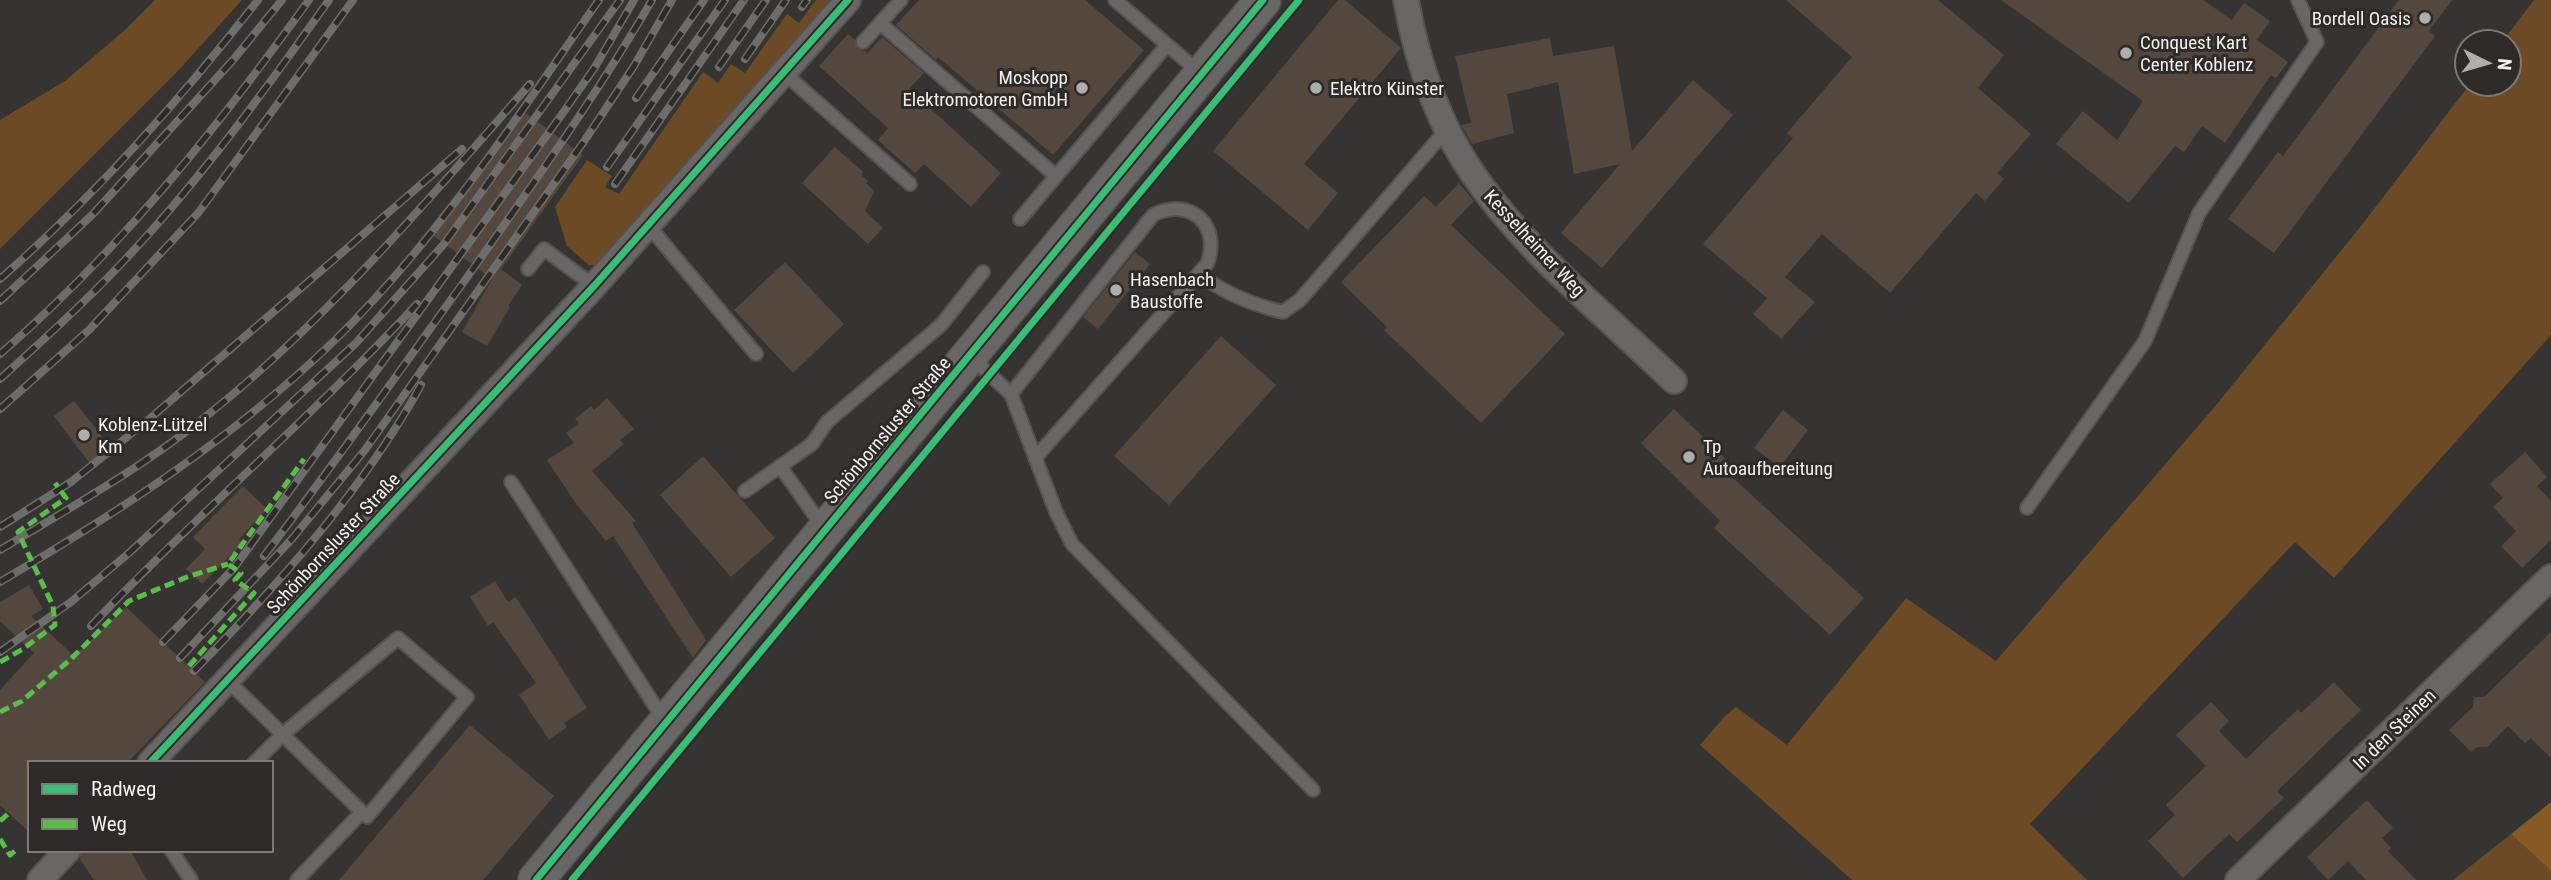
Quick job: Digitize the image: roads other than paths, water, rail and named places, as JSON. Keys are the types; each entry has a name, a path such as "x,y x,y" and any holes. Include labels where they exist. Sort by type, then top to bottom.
{"street":[{"name":"Schönbornsluster Straße","path":"152,761 594,286 848,0"},
{"name":"Schönbornsluster Straße","path":"536,880 1263,0"},
{"name":"Kesselheimer Weg","path":"1406,0 1419,57 1432,96 1447,130 1472,172 1498,208 1598,310 1674,381"},
{"name":"In den Steinen","path":"2238,880 2551,577"},
{"path":"40,880 66,852"}],"lane":[{"path":"863,42 901,0"},
{"path":"1115,0 1202,74"},
{"path":"2027,508 2145,341 2199,213 2317,42 2298,0"},
{"path":"881,24 1056,176"},
{"path":"1020,219 1167,45"},
{"path":"784,73 910,184"},
{"path":"1199,274 1214,285 1258,306 1283,312 1300,300 1447,130"},
{"path":"1011,394 1153,215 1176,208 1199,217 1212,239 1212,252 1207,264 1035,458"},
{"path":"648,225 756,354"},
{"path":"528,268 544,248 594,286"},
{"path":"745,491 812,443 827,422 941,325 983,272"},
{"path":"970,355 1011,394 1056,512 1072,544 1313,790"},
{"path":"780,466 825,530"},
{"path":"511,482 666,723"},
{"path":"227,680 283,734 367,817 467,697 398,638 283,734 256,761"},
{"path":"297,880 362,812"},
{"path":"172,852 191,880"}],"railway":[{"path":"0,279 70,214 136,146 199,74 258,0"},
{"path":"0,301 93,214 233,60 282,0"},
{"path":"0,354 86,273 165,186 239,95 309,0"},
{"path":"0,379 106,280 149,234 255,103 329,0"},
{"path":"0,409 89,330 199,212 353,0"},
{"path":"0,582 175,471 257,409 335,340 373,301 442,219 507,132 599,0"},
{"path":"0,652 71,602 129,553 356,343 444,244 620,0"},
{"path":"163,642 234,568 565,110 595,67 634,0"},
{"path":"264,556 520,203 588,103 652,0"},
{"path":"180,658 291,540 365,450 585,140 634,66 672,0"},
{"path":"636,98 704,0"},
{"path":"607,167 725,0"},
{"path":"615,184 744,0"},
{"path":"719,67 766,0"},
{"path":"745,59 786,0"},
{"path":"802,7 807,0"},
{"path":"0,550 152,456 246,384 372,260 530,84"},
{"path":"0,527 71,482 147,421 462,149"},
{"path":"91,626 337,386 417,304"},
{"path":"194,671 317,536 373,462 421,385"}],"place":[{"name":"Bordell Oasis","path":"2425,18"},
{"name":"Conquest Kart Center Koblenz","path":"2126,53"},
{"name":"Moskopp Elektromotoren GmbH","path":"1082,88"},
{"name":"Elektro Künster","path":"1316,88"},
{"name":"Hasenbach Baustoffe","path":"1116,290"},
{"name":"Koblenz-Lützel Km","path":"84,435"},
{"name":"Tp Autoaufbereitung","path":"1689,457"}]}
